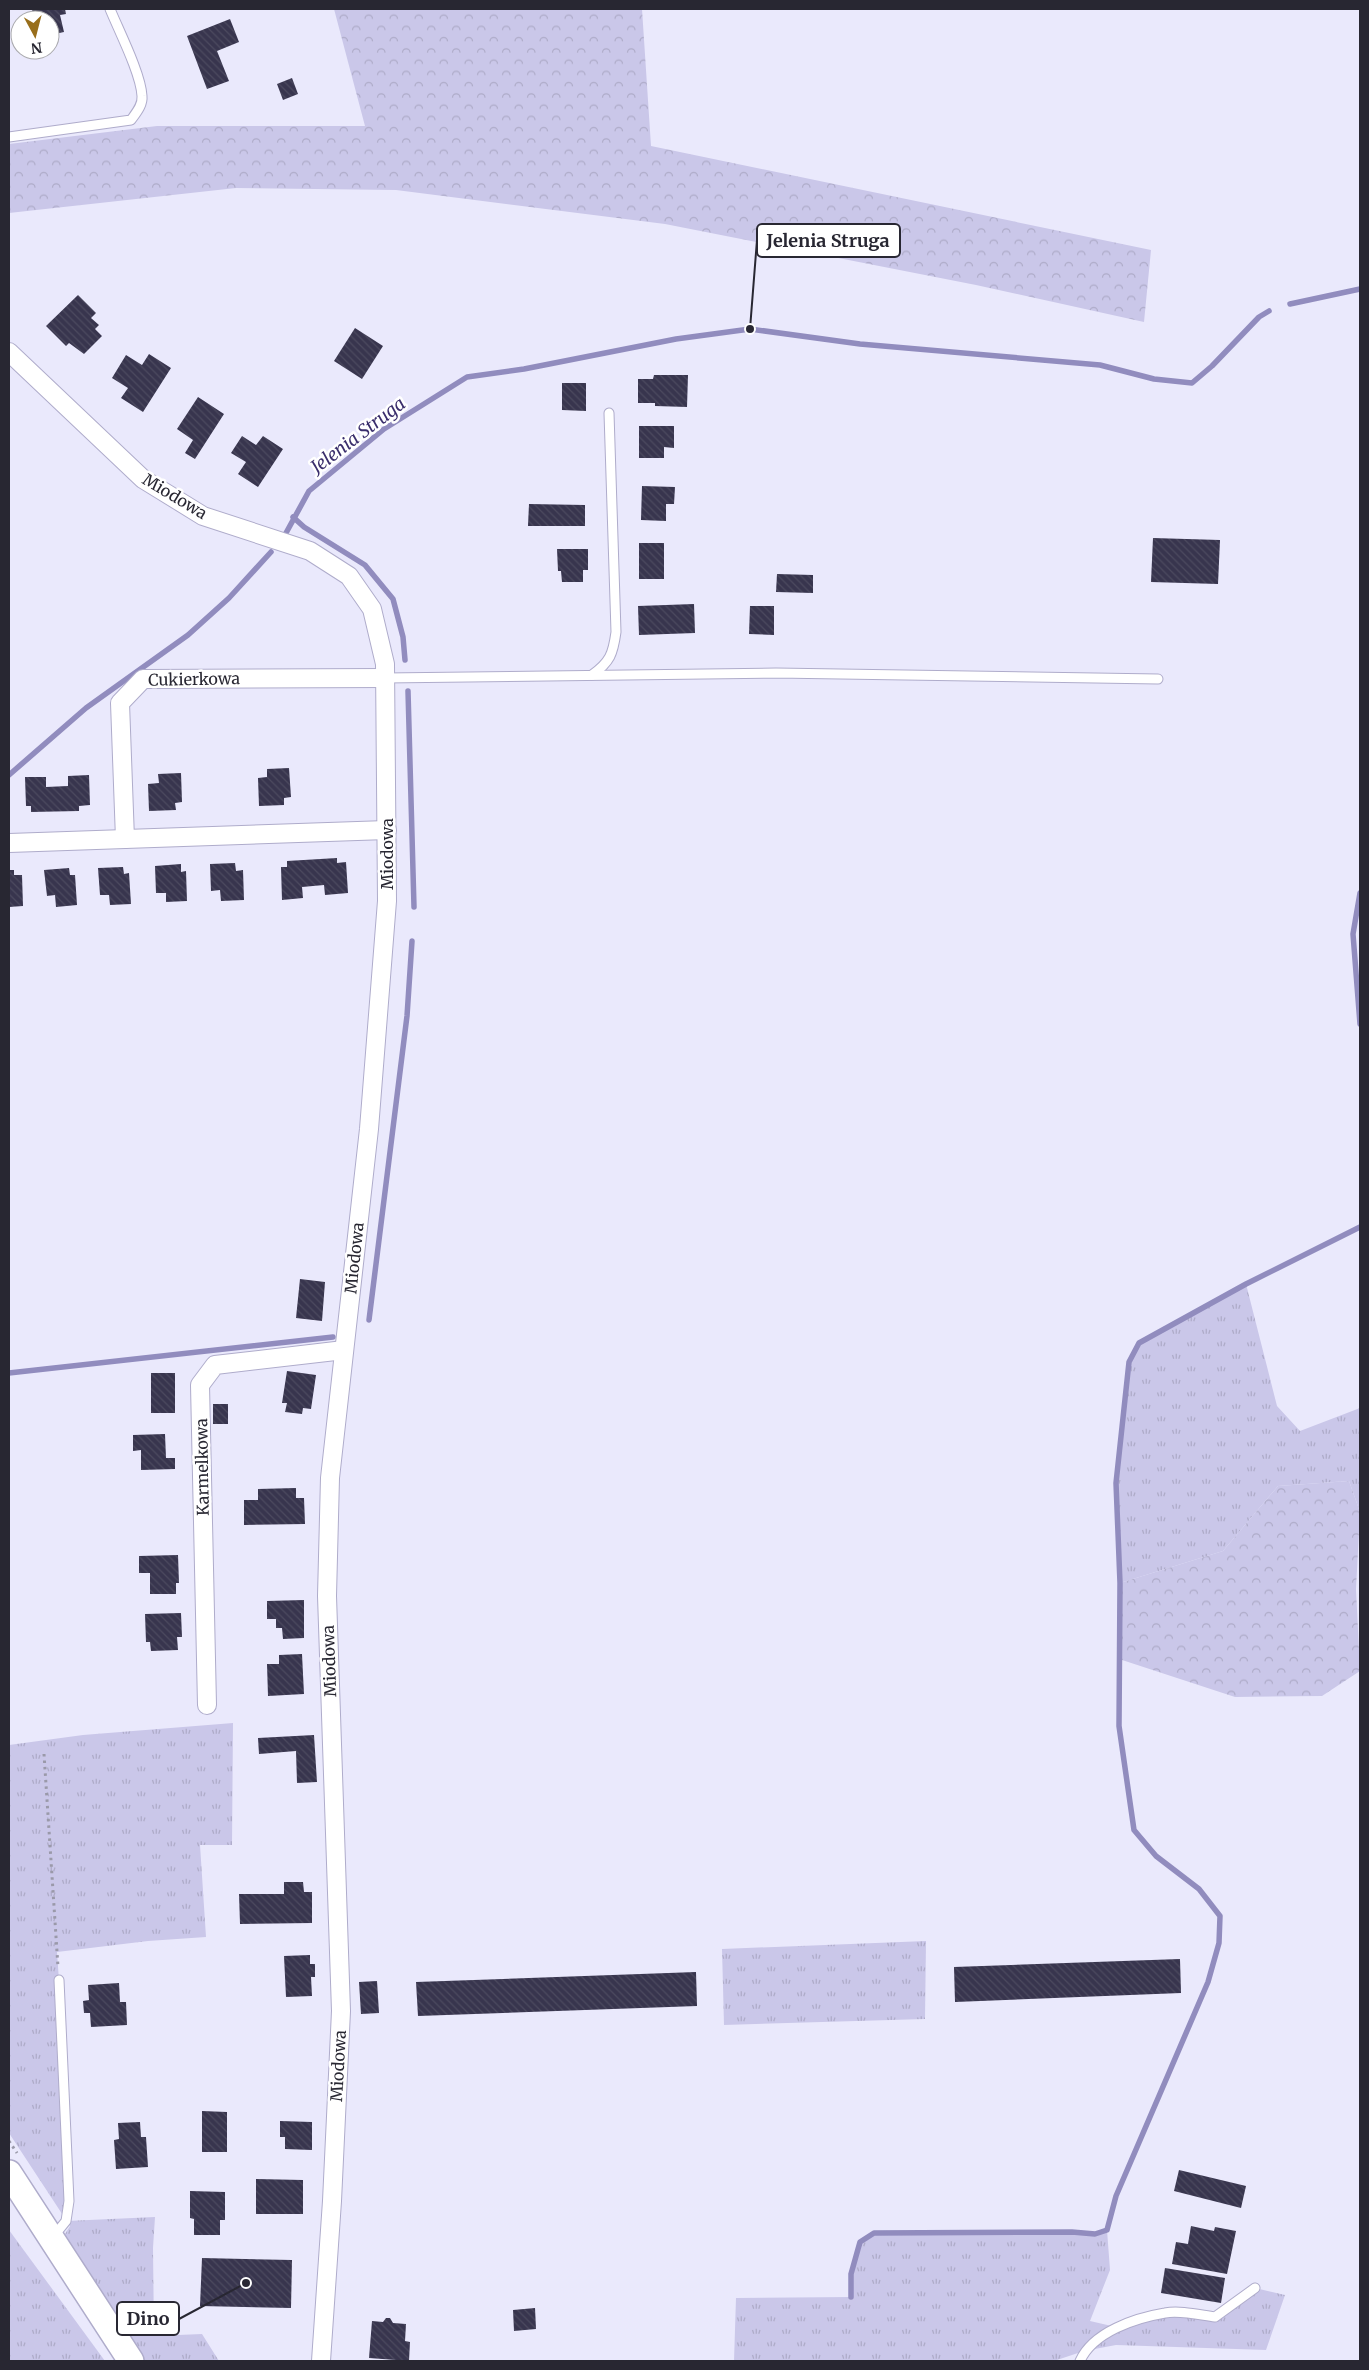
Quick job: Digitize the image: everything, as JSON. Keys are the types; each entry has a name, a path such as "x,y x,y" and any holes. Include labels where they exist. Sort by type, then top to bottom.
{"street":[{"name":"Miodowa","path":"9,352 143,479 202,516 310,551 348,576 372,609 385,664 387,900 370,1119 330,1478 327,1596 340,2011 332,2201 321,2361"},
{"name":"Cukierkowa","path":"124,840 120,703 143,678 386,678"},
{"path":"9,843 387,830"},
{"name":"Karmelkowa","path":"207,1705 200,1385 214,1365 344,1350"},
{"path":"9,2173 131,2361"}],"lane":[{"path":"9,137 131,120 143,98 138,80 110,9"},
{"path":"592,676 607,664 614,648 616,632 609,413"},
{"path":"386,678 776,673 1158,679"},
{"path":"52,2239 66,2221 69,2201 59,1980"},
{"path":"1080,2361 1084,2351 1116,2327 1166,2313 1215,2317 1255,2288"}],"path":[{"path":"44,1754 59,1980"}],"green space":[{"path":"334,9 642,9 651,146 1151,250 1144,322 976,285 665,224 396,190 236,188 9,213 9,144 157,126 365,126"},
{"path":"1246,1284 1277,1406 1300,1431 1360,1408 1360,1512 1349,1481 1278,1486 1223,1551 1120,1583 1116,1483 1129,1362 1139,1343"},
{"path":"1349,1481 1360,1512 1356,1589 1360,1671 1322,1696 1235,1697 1119,1659 1120,1583 1223,1551 1278,1486"},
{"path":"233,1723 232,1845 200,1845 206,1937 148,1941 57,1952 63,2039 67,2221 155,2217 153,2248 154,2336 202,2334 219,2361 143,2361 65,2242 65,2234 70,2226 9,2133 9,1745 83,1735"},
{"path":"926,1941 925,2019 724,2025 722,1949"},
{"path":"9,2230 105,2361 9,2361"},
{"path":"1107,2230 1110,2270 1090,2321 1116,2327 1166,2313 1215,2317 1255,2288 1285,2295 1266,2350 1116,2345 1084,2351 1054,2361 734,2361 736,2298 851,2297 851,2274 860,2242 874,2233 1072,2232 1095,2234"}],"building":[{"path":"65,9 66,14 60,15 60,10 32,10"},
{"path":"60,15 64,32 60,33"},
{"path":"230,19 239,42 217,51 229,81 207,89 187,36"},
{"path":"292,78 298,94 283,100 277,84"},
{"path":"78,295 96,313 91,318 99,325 95,329 102,336 84,354 69,343 66,346 46,326"},
{"path":"355,328 383,346 362,379 334,361"},
{"path":"149,354 171,368 143,412 121,398 128,388 112,378 126,355 142,365"},
{"path":"654,375 688,375 687,407 655,406 655,403 638,403 638,379 653,379"},
{"path":"562,383 586,383 586,411 562,410"},
{"path":"198,397 224,414 195,459 185,453 193,440 177,429"},
{"path":"639,426 674,426 674,448 664,447 664,458 639,458"},
{"path":"242,436 256,445 263,436 283,449 258,487 238,474 246,462 231,453"},
{"path":"642,486 675,487 674,504 666,504 666,521 641,520"},
{"path":"529,504 585,505 585,526 528,526"},
{"path":"1153,538 1220,540 1218,584 1151,582"},
{"path":"639,543 664,543 664,579 639,579"},
{"path":"557,549 588,549 588,570 583,570 583,582 562,582 561,571 558,571"},
{"path":"777,574 813,575 813,593 776,592"},
{"path":"694,604 695,633 639,635 638,606"},
{"path":"750,606 774,606 774,635 749,634"},
{"path":"289,768 291,797 284,798 284,805 259,806 258,778 267,777 267,769"},
{"path":"181,773 182,802 175,803 176,810 149,811 148,784 159,783 158,774"},
{"path":"89,775 90,805 79,806 79,811 31,812 31,806 26,806 25,777 46,777 46,787 68,786 68,776"},
{"path":"337,858 337,863 346,862 348,893 325,895 324,885 302,887 303,898 282,900 281,867 287,867 287,861"},
{"path":"235,863 236,871 243,870 244,900 221,901 220,890 211,891 210,864"},
{"path":"181,864 181,872 186,871 187,901 166,902 166,893 156,893 155,866"},
{"path":"123,867 124,874 129,873 131,904 110,905 109,895 100,895 98,868"},
{"path":"69,868 70,875 75,875 77,905 56,907 55,895 47,896 44,870"},
{"path":"9,870 14,870 14,875 22,875 23,906 9,907"},
{"path":"300,1279 325,1282 322,1321 296,1318"},
{"path":"287,1371 316,1375 311,1409 303,1408 302,1414 285,1412 287,1403 282,1403"},
{"path":"151,1373 175,1373 175,1413 151,1413"},
{"path":"213,1404 228,1404 228,1424 213,1424"},
{"path":"165,1434 166,1458 175,1458 175,1469 141,1470 141,1450 133,1451 133,1435"},
{"path":"296,1488 296,1498 304,1498 305,1524 244,1525 244,1500 258,1500 258,1489"},
{"path":"178,1555 179,1583 176,1583 176,1594 150,1594 150,1573 139,1573 139,1556"},
{"path":"304,1600 304,1638 283,1639 282,1628 276,1628 276,1619 267,1619 267,1601"},
{"path":"181,1613 182,1637 177,1637 178,1650 151,1651 150,1642 146,1642 145,1614"},
{"path":"302,1654 304,1694 268,1696 267,1664 279,1664 279,1655"},
{"path":"314,1735 317,1782 297,1783 296,1751 259,1754 258,1738"},
{"path":"284,1882 303,1882 304,1892 312,1892 312,1923 240,1924 239,1894 284,1894"},
{"path":"310,1955 310,1964 315,1964 315,1977 311,1977 312,1996 286,1997 284,1956"},
{"path":"1180,1959 1181,1993 955,2002 954,1967"},
{"path":"696,1972 697,2006 418,2016 416,1982"},
{"path":"377,1981 379,2013 361,2014 359,1982"},
{"path":"119,1983 120,2002 126,2002 127,2025 91,2027 90,2013 84,2013 83,2001 89,2000 88,1985"},
{"path":"202,2111 227,2112 227,2152 202,2152"},
{"path":"280,2121 312,2122 312,2150 285,2149 285,2137 280,2137"},
{"path":"140,2122 141,2137 146,2137 148,2167 116,2169 114,2140 119,2139 118,2123"},
{"path":"1179,2170 1246,2186 1241,2208 1174,2191"},
{"path":"256,2179 303,2180 303,2214 256,2214"},
{"path":"190,2191 225,2192 225,2220 220,2220 220,2235 194,2235 194,2219 190,2218"},
{"path":"1191,2226 1214,2231 1215,2227 1236,2231 1227,2274 1172,2264 1176,2242 1188,2244"},
{"path":"202,2258 292,2260 291,2308 200,2306"},
{"path":"1165,2268 1225,2278 1221,2303 1161,2293"},
{"path":"535,2308 536,2329 514,2331 513,2310"},
{"path":"386,2318 390,2318 393,2323 406,2324 405,2341 410,2342 409,2361 369,2358 372,2321 383,2322"}],"waterway":[{"name":"Jelenia Struga","path":"1290,304 1360,289"},
{"name":"Jelenia Struga","path":"286,533 309,491 384,429 467,377 524,369 676,339 750,329 860,344 1100,365 1154,379 1192,383 1212,366 1259,317 1269,311"},
{"path":"293,517 304,527 365,565 393,599 403,637 405,660"},
{"name":"Jelenia Struga","path":"9,775 86,708 188,635 229,598 271,552"},
{"path":"408,691 414,907"},
{"path":"1360,893 1353,934 1360,1024"},
{"path":"369,1320 407,1016 412,941"},
{"path":"851,2297 851,2274 860,2242 874,2233 1072,2232 1095,2234 1107,2230 1116,2196 1208,1982 1219,1943 1220,1916 1199,1889 1156,1856 1134,1830 1119,1726 1120,1583 1116,1483 1129,1362 1139,1343 1246,1284 1360,1227"},
{"path":"9,1373 333,1337"}],"place":[{"name":"Jelenia Struga","path":"750,329"},
{"name":"Dino","path":"246,2283"}]}
